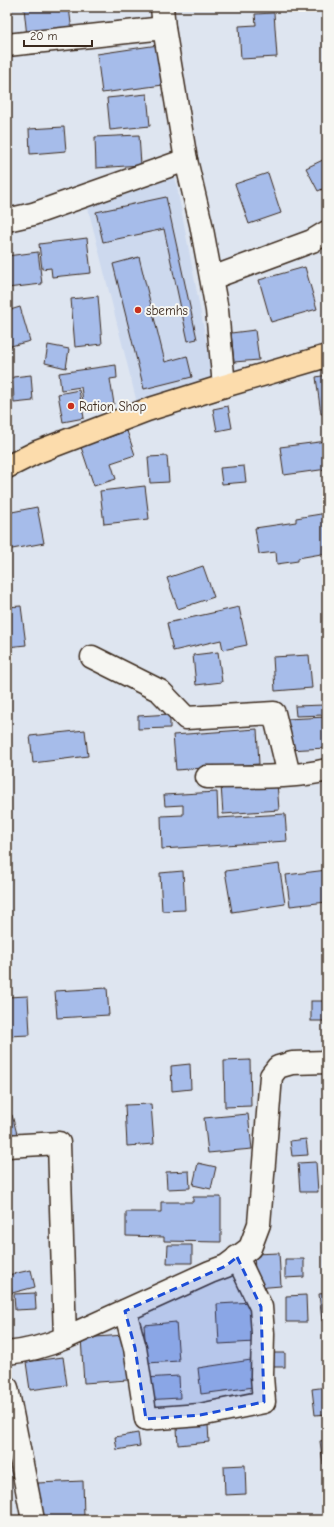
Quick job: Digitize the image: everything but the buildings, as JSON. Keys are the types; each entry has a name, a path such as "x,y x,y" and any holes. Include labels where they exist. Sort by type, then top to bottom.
{"main road":[{"path":"7,467 37,452 147,410 327,356"}],"street":[{"path":"162,7 164,28 186,160 212,278 217,310 224,386"},
{"path":"7,45 164,28"},
{"path":"7,220 33,214 186,160"},
{"path":"212,278 312,241 327,232"},
{"path":"92,657 160,691 186,718 274,713 289,775"},
{"path":"207,776 314,774 327,770"},
{"path":"7,1353 47,1346 226,1266 250,1248 259,1224 271,1076 278,1067 292,1062 327,1062"},
{"path":"7,1146 59,1143 65,1338"},
{"path":"125,1311 135,1348 146,1419 200,1415 264,1402 261,1307 237,1257"},
{"path":"7,1388 33,1520"}],"highlighted area":[{"path":"237,1257 261,1307 264,1402 200,1415 146,1419 135,1348 125,1311 226,1266"}],"shaded area":[{"path":"175,177 213,377 137,403 86,200"}],"place":[{"name":"sbemhs","path":"138,310"},
{"name":"Ration Shop","path":"71,406"}]}
